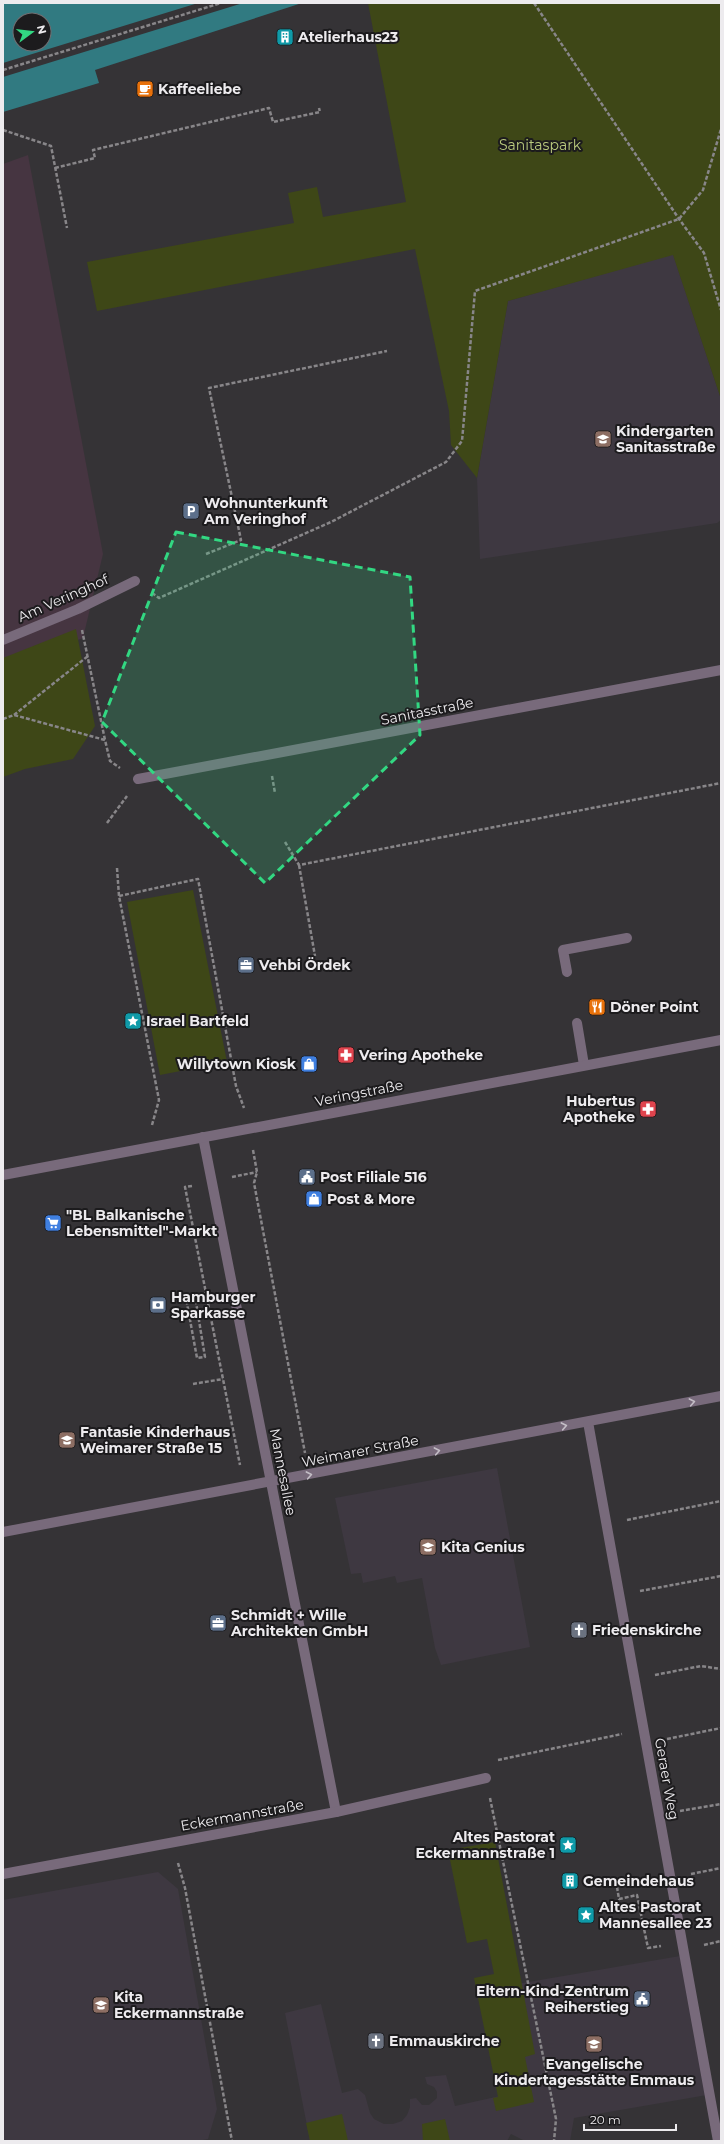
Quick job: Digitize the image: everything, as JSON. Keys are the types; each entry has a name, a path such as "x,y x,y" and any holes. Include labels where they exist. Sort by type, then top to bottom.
{"street":[{"name":"Am Veringhof","path":"3,640 78,609 135,581"},
{"name":"Sanitasstraße","path":"138,779 721,670"},
{"path":"567,972 563,950 626,938"},
{"path":"577,1022 584,1065"},
{"name":"Veringstraße","path":"3,1175 721,1040"},
{"name":"Mannesallee","path":"203,1137 336,1812"},
{"name":"Weimarer Straße","path":"3,1532 721,1396"},
{"name":"Geraer Weg","path":"588,1422 718,2141"},
{"name":"Eckermannstraße","path":"3,1874 172,1841 336,1812 486,1778"}],"path":[{"path":"3,70 221,3"},
{"path":"534,3 679,219 704,253 721,310"},
{"path":"55,168 95,158 93,150 269,108 273,122 320,112 319,108"},
{"path":"135,581 159,598 331,522 446,462 462,441 476,291 679,219 703,190 721,129"},
{"path":"3,130 51,146 67,228"},
{"path":"206,554 240,540 209,388 387,351"},
{"path":"78,609 104,740 110,761 138,779 107,823"},
{"path":"3,719 14,715 88,656"},
{"path":"14,715 104,740"},
{"path":"299,865 721,783"},
{"path":"285,842 299,865 315,956"},
{"path":"117,868 119,896 159,1100 151,1129 155,1146"},
{"path":"119,896 198,879 236,1086 246,1116"},
{"path":"251,1142 257,1172 254,1183 305,1454"},
{"path":"177,1300 206,1293"},
{"path":"186,1298 197,1358 206,1357 195,1296"},
{"path":"193,1384 223,1379"},
{"path":"607,1524 721,1501"},
{"path":"620,1595 721,1576"},
{"path":"635,1680 701,1666 721,1669"},
{"path":"646,1743 721,1728"},
{"path":"554,2141 556,2119 486,1778 487,1762 644,1729"},
{"path":"659,1815 721,1804"},
{"path":"172,1841 185,1888 232,2141"},
{"path":"671,1878 721,1868"},
{"path":"617,1887 619,1898 637,1895 648,1948 682,1943"}],"highlighted area":[{"path":"176,532 410,577 420,735 265,883 102,722"}],"shaded area":[{"path":"28,155 103,554 83,638 3,669 3,164"},
{"name":"Kindergarten Sanitasstraße","path":"673,254 721,399 721,520 717,523 480,559 477,478 508,301"},
{"name":"Kita Genius","path":"497,1468 530,1647 441,1665 435,1648 422,1578 397,1583 395,1576 363,1583 361,1573 351,1574 335,1498"},
{"name":"Kita Eckermannstraße","path":"158,1872 178,1889 217,2109 208,2139 198,2141 3,2141 3,1900"},
{"name":"Evangelische Kindertagesstätte Emmaus","path":"680,1956 707,2095 574,2118 570,2141 525,2141 511,2134 507,2141 310,2141 285,2013 321,2004 342,2093 358,2089 365,2095 370,2113 374,2119 384,2124 393,2124 402,2121 407,2115 410,2107 410,2099 416,2098 422,2105 429,2105 437,2098 437,2092 434,2087 427,2084 425,2077 446,2075 455,2106 500,2096 481,1990"}],"green space":[{"name":"Sanitaspark","path":"368,3 721,3 721,399 673,255 508,301 477,478 451,445 449,411 415,249 97,311 87,262 294,223 288,193 317,187 323,217 406,202"},
{"path":"76,629 95,726 73,759 25,769 3,777 3,658"},
{"path":"193,890 227,1062 160,1075 127,902"},
{"path":"495,1842 535,2054 525,2057 534,2102 496,2111 493,2098 498,2097 474,1978 494,1974 487,1939 467,1943 448,1850"},
{"path":"342,2114 348,2141 310,2141 306,2123"},
{"path":"445,2119 450,2141 423,2141 422,2124"}],"water":[{"path":"3,3 302,3 95,70 99,83 3,112"}],"pier":[{"path":"198,3 243,3 3,77 3,63 39,52 52,52 52,48"}],"place":[{"name":"Atelierhaus23","path":"285,37"},
{"name":"Kaffeeliebe","path":"145,89"},
{"name":"Kindergarten Sanitasstraße","path":"603,439"},
{"name":"Wohnunterkunft Am Veringhof","path":"191,511"},
{"name":"Vehbi Ördek","path":"246,965"},
{"name":"Döner Point","path":"597,1007"},
{"name":"Israel Bartfeld","path":"133,1021"},
{"name":"Vering Apotheke","path":"346,1055"},
{"name":"Willytown Kiosk","path":"309,1064"},
{"name":"Hubertus Apotheke","path":"648,1109"},
{"name":"Post Filiale 516","path":"307,1177"},
{"name":"Post & More","path":"314,1199"},
{"name":"\"BL Balkanische Lebensmittel\"-Markt","path":"53,1223"},
{"name":"Hamburger Sparkasse","path":"158,1305"},
{"name":"Fantasie Kinderhaus Weimarer Straße 15","path":"67,1440"},
{"name":"Kita Genius","path":"428,1547"},
{"name":"Schmidt + Wille Architekten GmbH","path":"218,1623"},
{"name":"Friedenskirche","path":"579,1630"},
{"name":"Altes Pastorat Eckermannstraße 1","path":"568,1845"},
{"name":"Gemeindehaus","path":"570,1881"},
{"name":"Altes Pastorat Mannesallee 23","path":"586,1915"},
{"name":"Eltern-Kind-Zentrum Reiherstieg","path":"642,1999"},
{"name":"Kita Eckermannstraße","path":"101,2005"},
{"name":"Emmauskirche","path":"376,2041"},
{"name":"Evangelische Kindertagesstätte Emmaus","path":"594,2044"}]}
